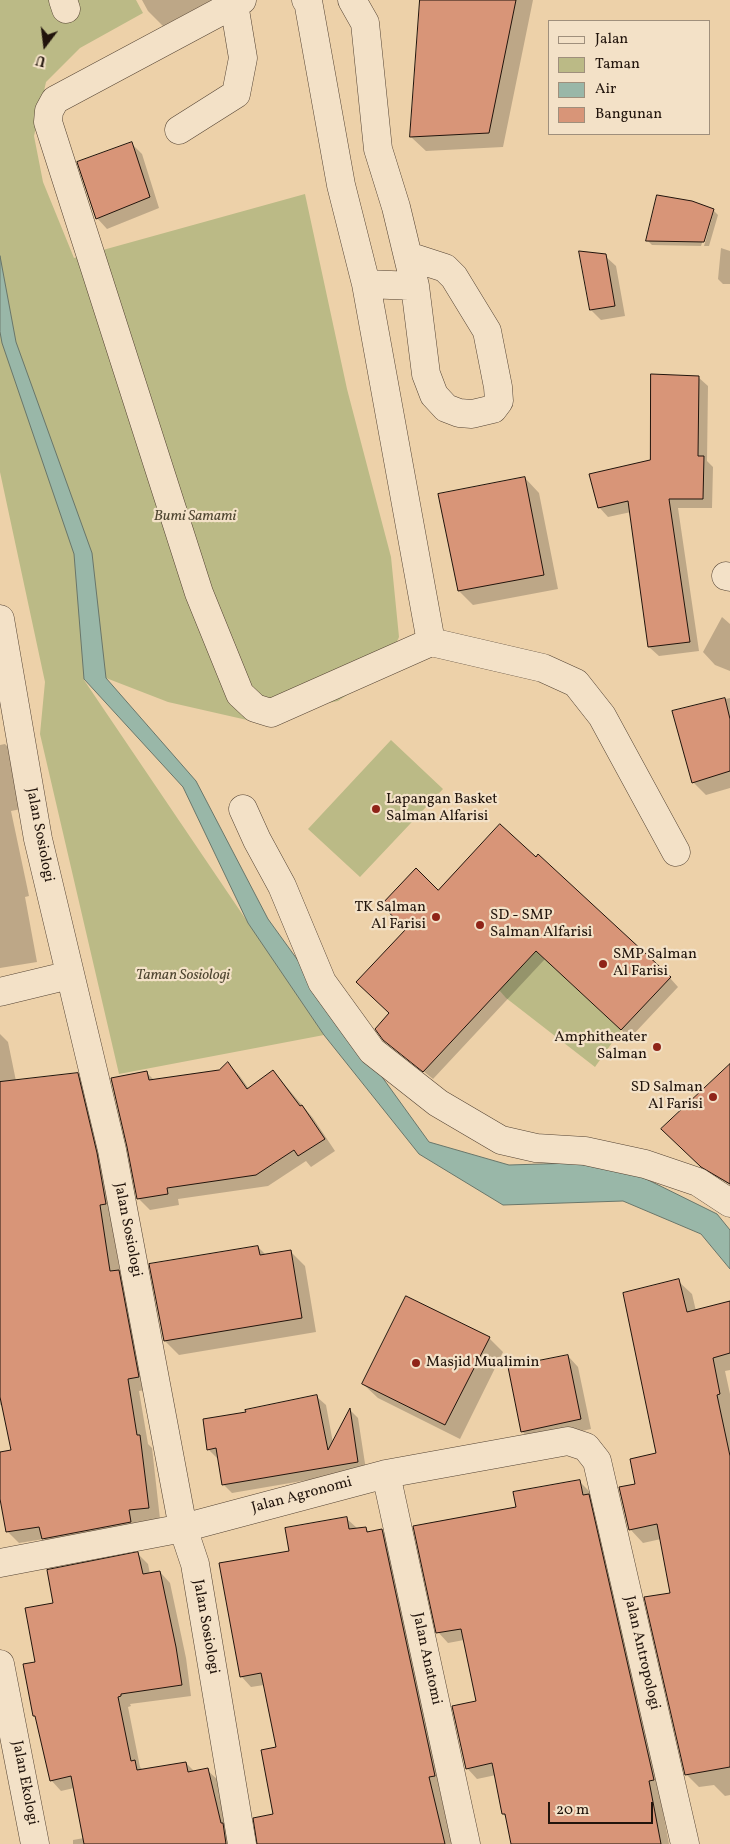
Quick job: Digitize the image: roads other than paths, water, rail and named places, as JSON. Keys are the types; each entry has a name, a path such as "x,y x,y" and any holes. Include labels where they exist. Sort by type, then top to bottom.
{"street":[{"path":"306,0 308,1 341,185 366,284 431,642"},
{"path":"352,0 365,23 378,149 396,207 415,286 426,374 434,395 446,408 459,414 472,414 493,409 499,401 498,387 487,332 454,277 445,268 408,256"},
{"path":"179,130 236,94 243,58 238,2 55,100 49,111 48,122 199,593 240,694 255,708 271,713 431,642 543,668 576,683 602,716 676,852"},
{"path":"366,284 415,286"},
{"name":"Jalan Sosiologi","path":"0,619 38,839 112,1150 183,1528 194,1564 242,1844"},
{"path":"243,809 257,840 282,886 322,982 372,1051 438,1103 501,1140 536,1148 585,1151 645,1164 698,1182 730,1203"},
{"path":"0,992 70,975"},
{"name":"Jalan Agronomi","path":"0,1563 183,1528 386,1474 568,1441 586,1447 597,1461"},
{"name":"Jalan Antropologi","path":"597,1461 685,1844"},
{"name":"Jalan Anatomi","path":"386,1474 466,1844"},
{"name":"Jalan Ekologi","path":"0,1664 36,1844"}],"water":[{"path":"0,256 16,342 92,553 106,678 196,781 268,919 429,1142 509,1165 574,1163 638,1175 717,1214 730,1230 730,1269 701,1234 623,1201 503,1205 419,1154 324,1035 248,923 183,787 84,679 74,554 2,343 0,332"}],"place":[{"name":"Lapangan Basket Salman Alfarisi","path":"376,809"},
{"name":"TK Salman Al Farisi","path":"436,917"},
{"name":"SD - SMP Salman Alfarisi","path":"480,925"},
{"name":"SMP Salman Al Farisi","path":"603,964"},
{"name":"Amphitheater Salman","path":"657,1047"},
{"name":"SD Salman Al Farisi","path":"713,1097"},
{"name":"Masjid Mualimin","path":"416,1363"}],"park label":[{"name":"Bumi Samami","path":"195,517"},
{"name":"Taman Sosiologi","path":"183,976"}]}
